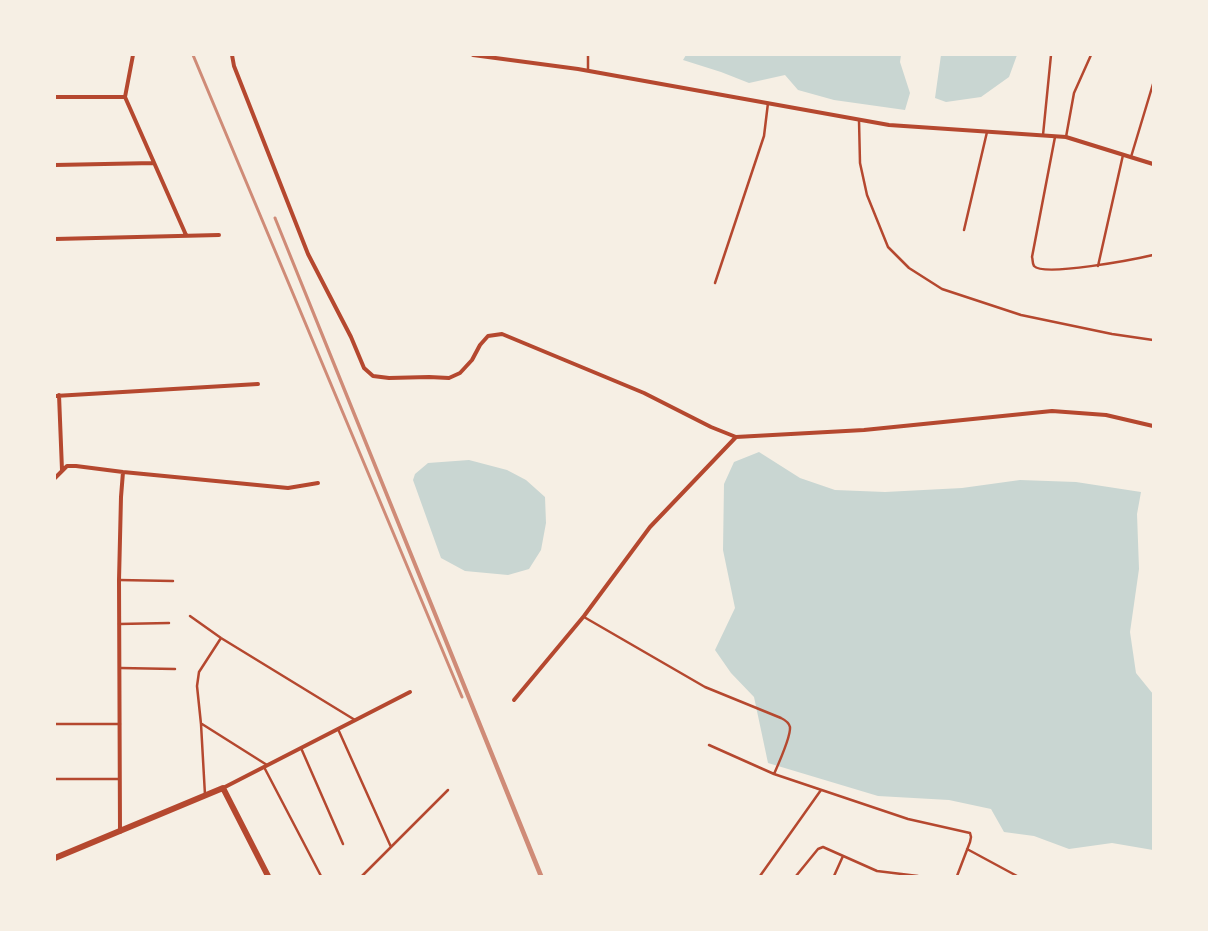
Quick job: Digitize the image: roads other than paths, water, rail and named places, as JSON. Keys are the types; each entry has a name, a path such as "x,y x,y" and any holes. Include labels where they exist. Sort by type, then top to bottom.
{"street":[{"path":"133,55 125,97 186,235"},
{"path":"232,55 236,73 308,254 351,337 364,368 373,376 389,378 449,378 460,373 472,360 480,345 488,336 502,334 644,393 711,427 736,437 864,430 1052,410 1106,415 1153,426"},
{"path":"473,55 588,71 889,125 1066,137 1153,164"},
{"path":"55,96 125,97"},
{"path":"55,165 154,162"},
{"path":"55,239 219,234"},
{"path":"62,470 57,395 258,384"},
{"path":"514,700 584,616 650,527 736,437"},
{"path":"55,478 66,466 76,466 288,488 318,483"},
{"path":"120,832 119,580 121,497 124,472"},
{"path":"55,858 223,788 410,692"},
{"path":"223,788 268,876"}],"lane":[{"path":"588,55 588,71"},
{"path":"1043,136 1051,55"},
{"path":"1066,137 1074,93 1091,55"},
{"path":"1132,157 1153,84"},
{"path":"715,283 764,136 768,103"},
{"path":"859,119 860,163 867,195 888,247 909,268 942,289 1022,315 1112,334 1153,340"},
{"path":"964,230 987,132"},
{"path":"1055,136 1032,257 1033,264 1037,268 1051,269 1098,266 1153,255"},
{"path":"1098,266 1123,154"},
{"path":"119,580 173,581"},
{"path":"190,616 220,638 355,720"},
{"path":"584,616 705,687 781,718 787,722 790,727 788,736 774,774"},
{"path":"119,624 170,623"},
{"path":"205,796 201,724 197,686 199,672 220,638"},
{"path":"119,668 175,669"},
{"path":"55,724 120,724"},
{"path":"201,724 266,766 322,876"},
{"path":"338,729 391,847"},
{"path":"709,745 774,774 821,790 908,819 970,833 970,842 957,876"},
{"path":"301,748 343,844"},
{"path":"55,779 120,779"},
{"path":"362,876 448,790"},
{"path":"760,876 821,790"},
{"path":"796,876 820,847 877,871 918,876"},
{"path":"967,849 1017,876"},
{"path":"834,876 843,856"}],"railway":[{"path":"193,55 462,697"},
{"path":"540,876 275,218 542,876"}]}
